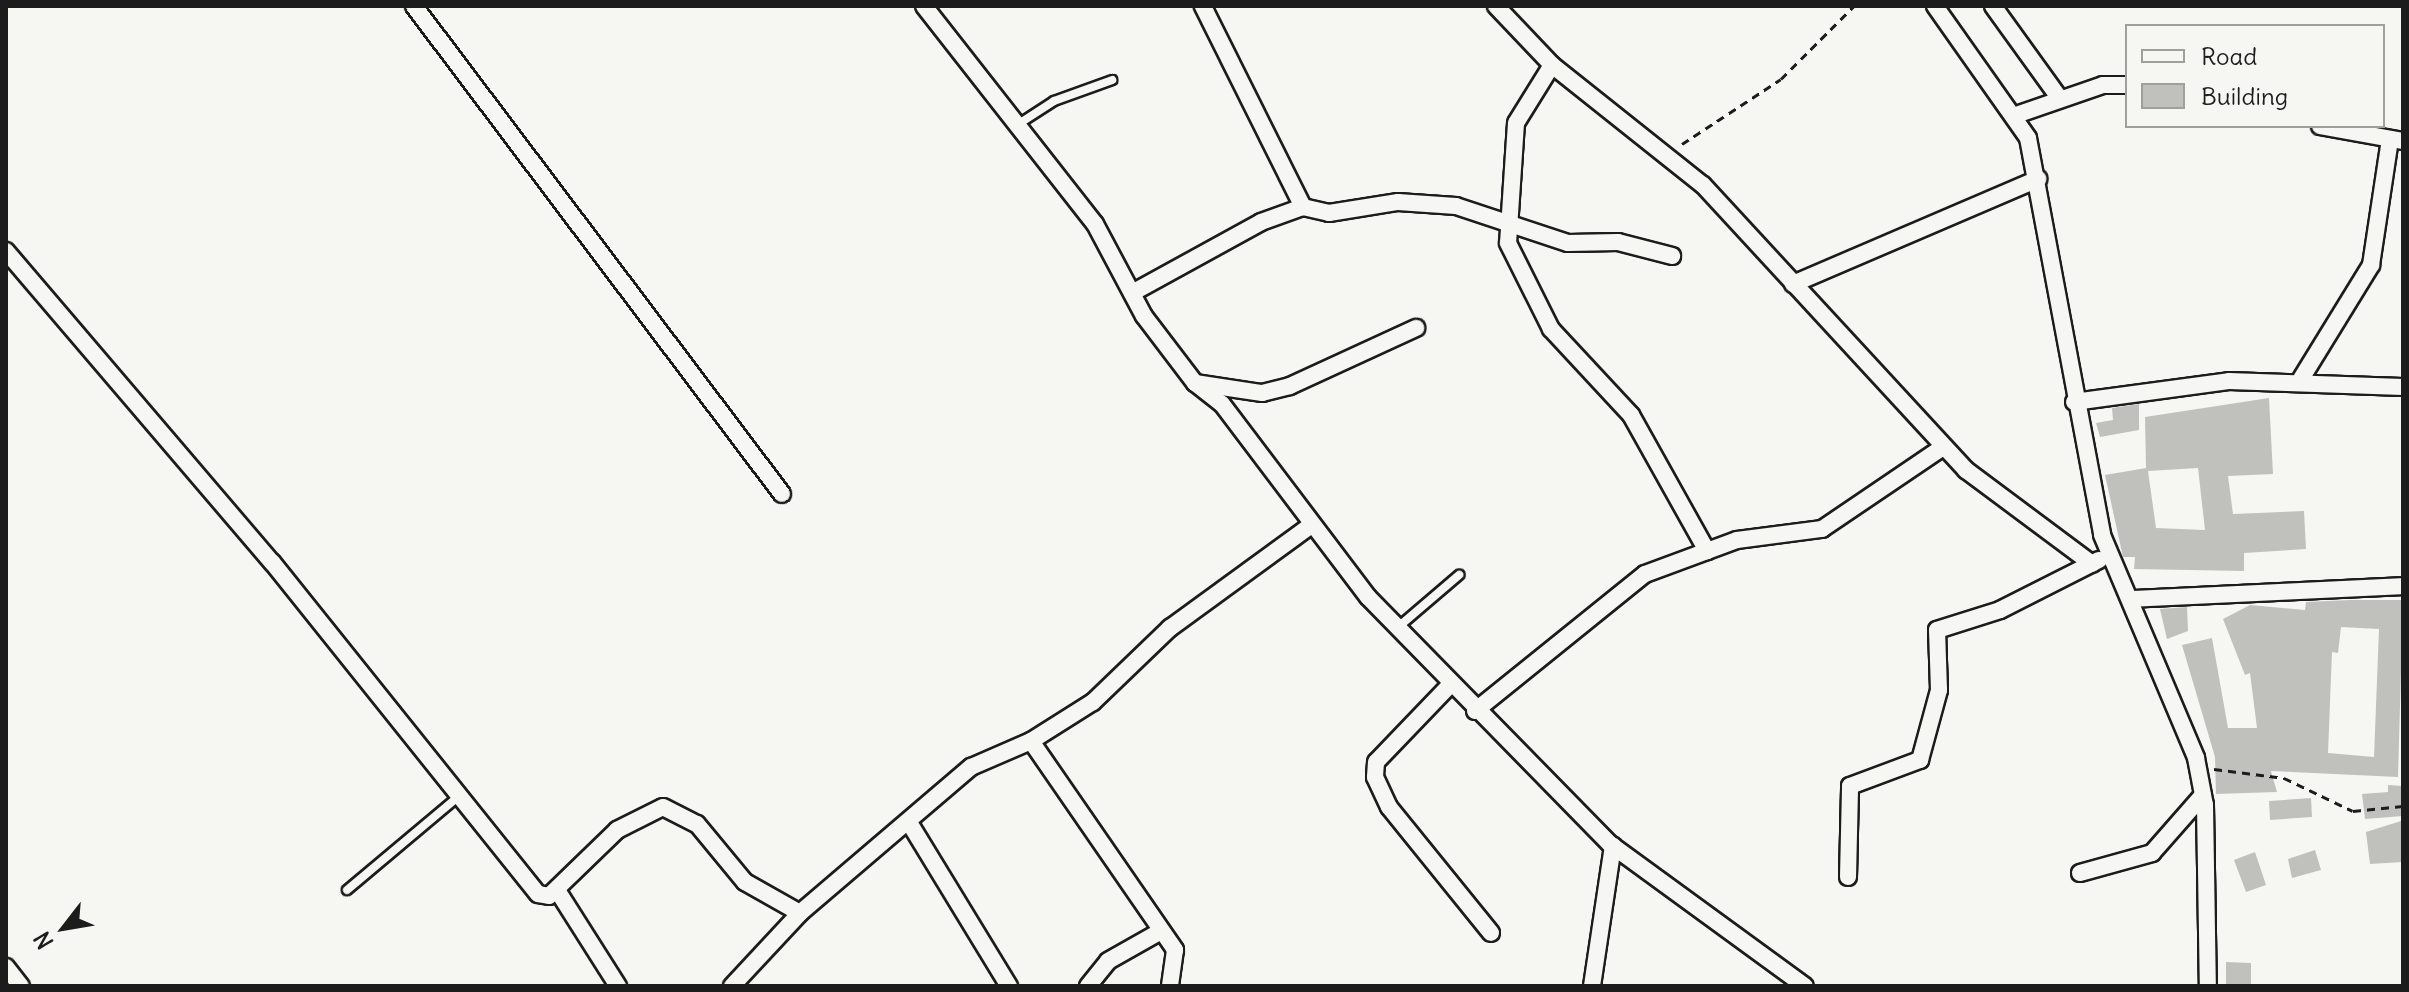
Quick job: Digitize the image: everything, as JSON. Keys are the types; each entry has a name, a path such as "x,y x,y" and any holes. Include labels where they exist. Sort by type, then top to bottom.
{"street":[{"path":"414,6 782,494"},
{"path":"924,6 1095,224 1132,293 1195,383 1222,404 1311,525 1396,628 1449,686 1613,846 1805,986"},
{"path":"1203,6 1303,207"},
{"path":"1496,6 1552,65 1703,185 1943,447 2092,564"},
{"path":"1935,6 2016,115 2038,179 2074,402 2109,555 2131,599 2198,771 2203,795 2208,986"},
{"path":"1993,6 2060,99"},
{"path":"1552,65 1516,123 1505,223 1551,329 1631,415 1707,551"},
{"path":"2016,115 2060,99 2125,85"},
{"path":"2301,379 2371,265 2396,140 2331,128"},
{"path":"1793,284 2038,179"},
{"path":"1132,293 1261,222 1303,207 1329,213 1398,202 1456,206 1568,243 1618,242 1672,256"},
{"path":"6,251 242,525 538,894 557,890 617,830 663,807 697,824 745,882 800,913"},
{"path":"1195,383 1262,393 1290,386 1416,328"},
{"path":"2074,402 2203,383 2301,379 2403,387"},
{"path":"1475,711 1625,587 1707,551 1845,519 1943,447"},
{"path":"732,986 800,913 910,824 971,767 1031,741 1093,702 1170,628 1311,525"},
{"path":"1848,877 1850,786 1920,760 1939,690 1937,630 2000,610 2109,555"},
{"path":"2131,599 2403,586"},
{"path":"1449,686 1376,762 1375,777 1389,807 1491,933"},
{"path":"1031,741 1175,950 1176,984"},
{"path":"2080,873 2152,853 2203,795"},
{"path":"910,824 1009,986"},
{"path":"1592,986 1613,846"},
{"path":"557,890 618,986"},
{"path":"1088,986 1108,961 1161,931"},
{"path":"6,967 21,986"}],"lane":[{"path":"1017,125 1054,101 1112,80"},
{"path":"1396,628 1459,575"},
{"path":"347,890 458,797"}],"path":[{"path":"1666,156 1781,79 1854,6"},
{"path":"2198,771 2226,768 2284,778 2353,811 2403,806"}],"building":[{"path":"2269,398 2273,474 2228,476 2233,514 2304,511 2306,549 2244,553 2244,571 2134,569 2135,557 2123,557 2105,475 2146,468 2145,417","holes":["2198,468 2205,530 2156,528 2148,471"]},
{"path":"2139,404 2139,430 2100,437 2096,423 2113,420 2112,408"},
{"path":"2403,600 2398,777 2271,771 2277,792 2216,794 2215,757 2182,645 2212,638 2228,728 2257,728 2250,673 2245,675 2223,619 2250,605 2305,610 2306,602","holes":["2341,627 2379,629 2374,757 2328,753 2332,652 2338,653"]},
{"path":"2187,607 2188,631 2167,639 2160,609"},
{"path":"2388,785 2403,786 2403,816 2365,819 2362,794 2388,792"},
{"path":"2311,798 2312,817 2270,820 2269,801"},
{"path":"2401,821 2403,862 2370,864 2366,832"},
{"path":"2315,850 2321,870 2292,878 2288,859"},
{"path":"2255,852 2266,885 2246,892 2234,860"},
{"path":"2226,962 2251,963 2251,984 2226,986"}]}
